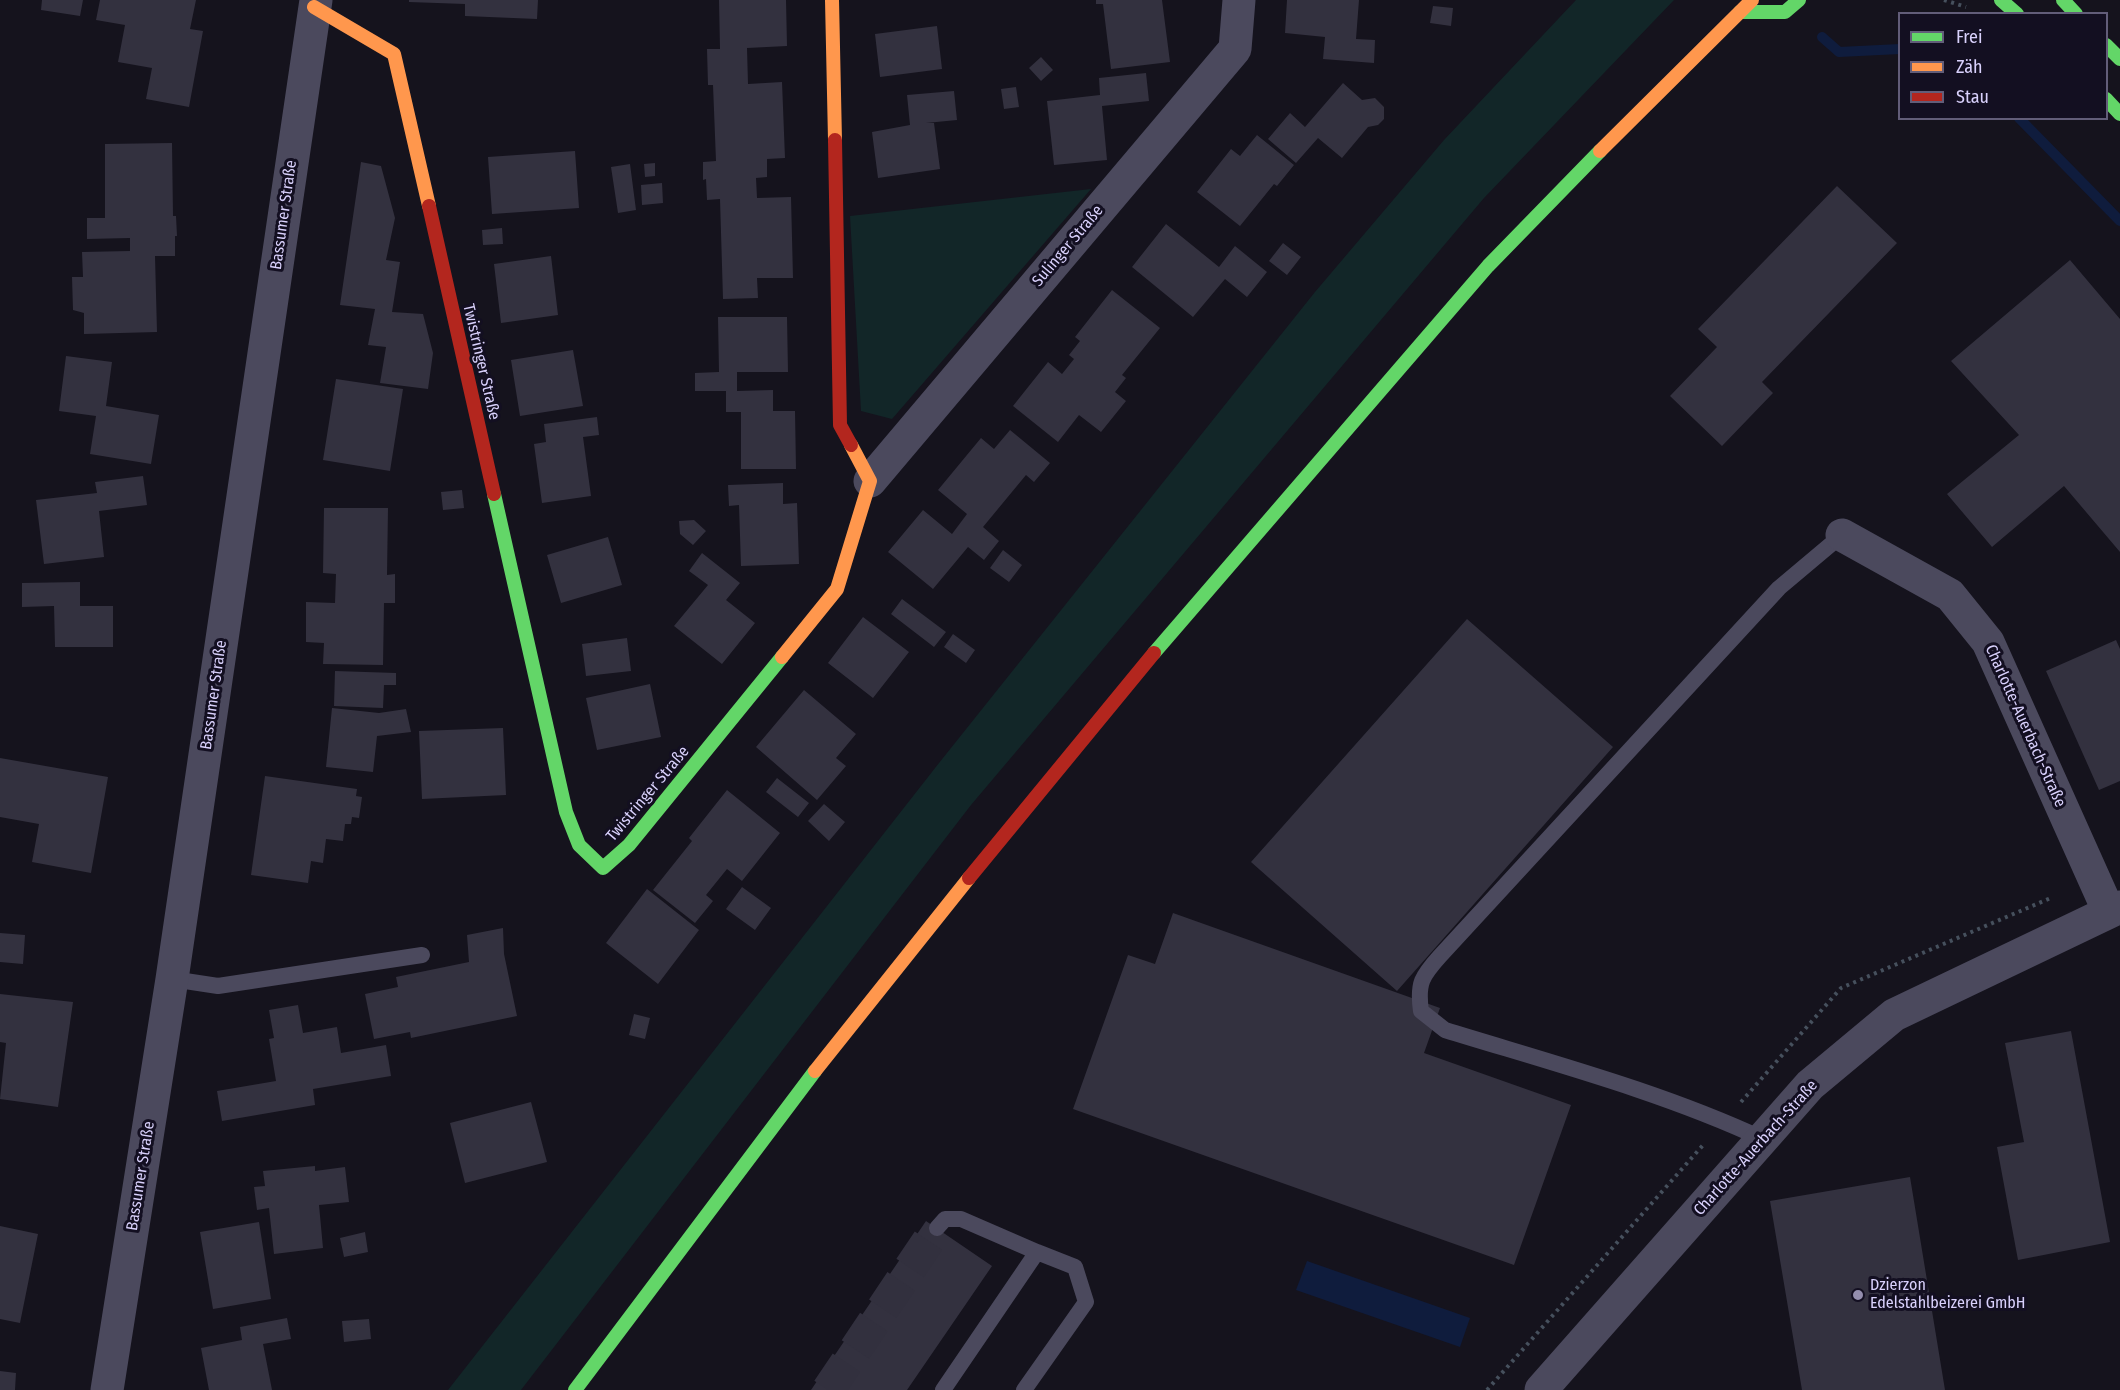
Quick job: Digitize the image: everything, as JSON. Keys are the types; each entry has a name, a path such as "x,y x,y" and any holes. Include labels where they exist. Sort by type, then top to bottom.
{"street":[{"path":"832,0 840,425 870,481"},
{"name":"Sulinger Straße","path":"870,481 1235,49 1239,0"},
{"path":"575,1390 739,1169 864,1007 1122,690 1488,266 1752,0"},
{"path":"1740,12 1785,12 1799,0"},
{"path":"2001,0 2015,12"},
{"name":"Twistringer Straße","path":"315,4 394,54 566,812 579,845 603,868 629,845 837,589 870,481"},
{"name":"Bassumer Straße","path":"107,1390 172,979 315,4"},
{"path":"2108,47 2120,59"},
{"path":"2108,101 2120,114"},
{"name":"Charlotte-Auerbach-Straße","path":"1541,1390 1810,1085 1894,1016 2115,909 1988,642 1950,595 1842,535"}],"lane":[{"path":"1763,1139 1714,1117 1590,1075 1445,1030 1421,1011 1418,991 1426,971 1779,588 1842,535"},
{"path":"172,979 218,986 422,955"},
{"path":"937,1228 945,1219 961,1219 1075,1267 1086,1302 1024,1390"},
{"path":"943,1390 1037,1252"}],"path":[{"path":"1944,0 1970,9"}],"green space":[{"path":"1576,0 1674,0 1484,198 971,805 521,1390 448,1390 939,763 1315,292 1444,140"},
{"path":"1091,189 892,419 861,411 850,216"}],"water":[{"path":"1307,1261 1470,1318 1460,1347 1296,1290"}],"building":[{"path":"42,0 83,0 80,16 41,10"},
{"path":"100,0 196,0 190,29 203,31 189,107 146,99 152,68 118,62 125,25 96,20"},
{"path":"409,0 538,0 537,19 465,16 465,4 409,2"},
{"path":"719,0 786,0 787,46 747,48 748,84 782,82 785,158 767,159 767,177 756,178 757,198 791,197 793,278 757,278 758,298 723,299 720,199 707,200 706,179 703,180 703,162 716,161 713,85 708,85 707,49 720,49"},
{"path":"1096,0 1162,0 1170,62 1111,69 1103,4 1096,4"},
{"path":"1287,0 1359,0 1356,39 1375,40 1374,63 1323,59 1325,37 1285,33"},
{"path":"1433,6 1453,8 1451,26 1430,23"},
{"path":"937,26 942,69 880,77 875,34"},
{"path":"1041,57 1053,70 1041,81 1029,68"},
{"path":"1146,73 1149,101 1102,106 1107,160 1054,165 1047,101 1100,95 1099,78"},
{"path":"1343,83 1362,100 1375,98 1384,107 1384,119 1378,125 1368,127 1342,158 1318,138 1296,163 1268,139 1290,113 1305,127"},
{"path":"1016,87 1019,107 1004,109 1001,89"},
{"path":"954,91 957,120 926,123 934,123 940,169 878,178 872,132 910,125 907,95"},
{"path":"1257,135 1294,165 1277,186 1274,184 1240,226 1197,192 1231,149 1240,156"},
{"path":"172,143 173,216 176,216 177,236 175,236 175,256 155,256 157,332 84,334 84,313 73,310 72,277 83,277 82,252 130,251 130,238 87,239 87,218 105,218 105,144"},
{"path":"575,151 579,208 492,214 488,157"},
{"path":"361,162 381,166 395,218 386,260 400,262 392,312 423,314 433,353 428,389 380,383 386,347 368,345 375,309 340,305"},
{"path":"655,163 655,176 645,177 644,164"},
{"path":"630,164 636,210 618,213 611,167"},
{"path":"662,183 663,203 642,205 641,185"},
{"path":"1837,186 1897,243 1762,382 1773,393 1722,446 1670,396 1717,347 1698,329"},
{"path":"1166,224 1219,267 1235,246 1267,272 1247,297 1225,279 1193,317 1132,267"},
{"path":"502,228 503,244 483,245 482,230"},
{"path":"1283,243 1301,257 1287,275 1269,261"},
{"path":"551,256 558,315 501,323 494,264"},
{"path":"2070,260 2120,319 2120,552 2064,486 1992,547 1947,494 2019,435 1951,361"},
{"path":"1112,290 1160,328 1122,375 1126,378 1115,392 1126,401 1101,432 1079,415 1058,442 1013,406 1048,362 1062,374 1074,359 1069,355 1080,341 1075,337"},
{"path":"718,317 787,317 788,372 737,372 737,391 773,390 773,411 795,411 796,469 741,469 741,412 726,412 726,391 695,391 695,373 719,372"},
{"path":"573,350 583,406 520,416 511,360"},
{"path":"66,356 112,362 106,406 159,415 151,464 90,454 96,416 59,411"},
{"path":"336,379 403,389 390,471 323,460"},
{"path":"597,417 599,435 583,437 591,496 542,503 534,444 546,442 544,424"},
{"path":"1010,430 1050,463 1034,482 1026,475 983,527 999,541 984,560 968,547 933,589 888,552 923,510 952,534 967,514 938,490 981,438 994,449"},
{"path":"143,476 147,505 99,511 104,557 44,564 36,500 97,493 95,482"},
{"path":"783,483 783,504 797,503 799,564 741,566 739,505 729,506 728,485"},
{"path":"462,490 464,508 443,510 441,492"},
{"path":"324,508 388,508 387,575 395,574 395,603 384,603 383,665 323,664 324,643 306,642 306,602 335,603 336,574 323,573"},
{"path":"694,520 706,531 693,545 680,534 679,521"},
{"path":"608,537 622,585 561,603 547,555"},
{"path":"1003,550 1022,565 1009,582 990,568"},
{"path":"702,553 740,583 726,600 755,623 722,664 674,626 708,585 689,571"},
{"path":"80,582 80,606 113,606 113,647 55,647 54,606 22,607 22,583"},
{"path":"902,599 946,632 934,647 891,614"},
{"path":"863,617 909,652 873,698 828,663"},
{"path":"1467,619 1613,747 1397,991 1251,862"},
{"path":"953,634 975,650 966,663 944,647"},
{"path":"627,638 631,671 586,676 582,644"},
{"path":"2116,640 2120,649 2120,781 2099,790 2046,671"},
{"path":"335,671 396,673 396,685 384,685 383,708 334,706"},
{"path":"650,684 661,737 597,750 586,698"},
{"path":"804,690 856,734 836,758 846,766 817,800 756,747"},
{"path":"332,708 379,713 406,709 411,732 377,736 373,772 326,767"},
{"path":"503,728 506,795 422,799 419,731"},
{"path":"0,758 108,777 91,873 32,862 39,824 0,817"},
{"path":"265,776 357,789 356,796 362,797 359,818 352,817 351,824 345,824 343,841 326,839 323,863 311,861 308,883 251,875"},
{"path":"777,778 809,803 798,817 766,792"},
{"path":"727,790 780,833 742,881 727,869 706,895 713,901 695,923 653,890 692,841 689,838"},
{"path":"824,804 845,822 829,841 808,821"},
{"path":"742,887 771,908 755,930 726,909"},
{"path":"647,889 699,930 658,984 606,943"},
{"path":"1173,913 1440,1008 1424,1053 1571,1105 1514,1265 1073,1109 1128,955 1155,964"},
{"path":"503,928 504,954 517,1016 411,1038 410,1032 374,1039 365,994 398,987 396,977 469,962 467,935"},
{"path":"0,933 25,935 23,964 0,962"},
{"path":"0,994 73,1002 58,1107 0,1099 6,1043 0,1042"},
{"path":"298,1005 303,1033 337,1027 341,1053 386,1045 391,1076 313,1089 315,1105 222,1121 217,1091 276,1081 269,1039 274,1038 269,1010"},
{"path":"634,1014 650,1018 645,1039 629,1035"},
{"name":"Dzierzon Edelstahlbeizerei GmbH","path":"2071,1031 2110,1242 2018,1260 1997,1147 2024,1142 2005,1043"},
{"path":"531,1102 547,1162 465,1183 450,1123"},
{"path":"315,1166 315,1171 345,1167 349,1202 319,1205 323,1248 274,1254 269,1208 257,1210 254,1187 265,1186 263,1171"},
{"name":"Dzierzon Edelstahlbeizerei GmbH","path":"1910,1177 1945,1390 1802,1390 1770,1201"},
{"path":"926,1221 992,1266 907,1390 811,1390"},
{"path":"259,1222 271,1299 213,1309 200,1232"},
{"path":"0,1226 38,1234 20,1323 0,1319"},
{"path":"365,1232 368,1252 344,1257 340,1238"},
{"path":"287,1318 291,1339 263,1344 272,1390 209,1390 201,1348 242,1340 240,1327"},
{"path":"369,1319 371,1339 344,1342 342,1321"},
{"path":"0,1371 16,1373 15,1390 0,1390"}],"waterway":[{"path":"1822,37 1839,52 1898,49"},
{"path":"2021,120 2120,221"}],"tunnel":[{"path":"828,1390 937,1228"}],"traffic: fast":[{"path":"1740,12 1785,12 1799,0"},
{"path":"2001,0 2015,12"},
{"path":"2063,0 2074,12"},
{"path":"2108,47 2120,59"},
{"path":"2108,101 2120,114"},
{"path":"1154,653 1488,266 1600,151"},
{"path":"494,494 566,812 579,845 603,868 629,845 782,657"},
{"path":"575,1390 815,1071"}],"traffic: slow":[{"path":"832,0 835,140"},
{"path":"1600,151 1752,0"},
{"path":"314,7 394,54 429,206"},
{"path":"782,657 837,589 870,481 851,445"},
{"path":"815,1071 969,878"}],"traffic: jam":[{"path":"835,140 840,425 851,445"},
{"path":"429,206 494,494"},
{"path":"969,878 1154,653"}],"place":[{"name":"Dzierzon Edelstahlbeizerei GmbH","path":"1858,1295"}]}
